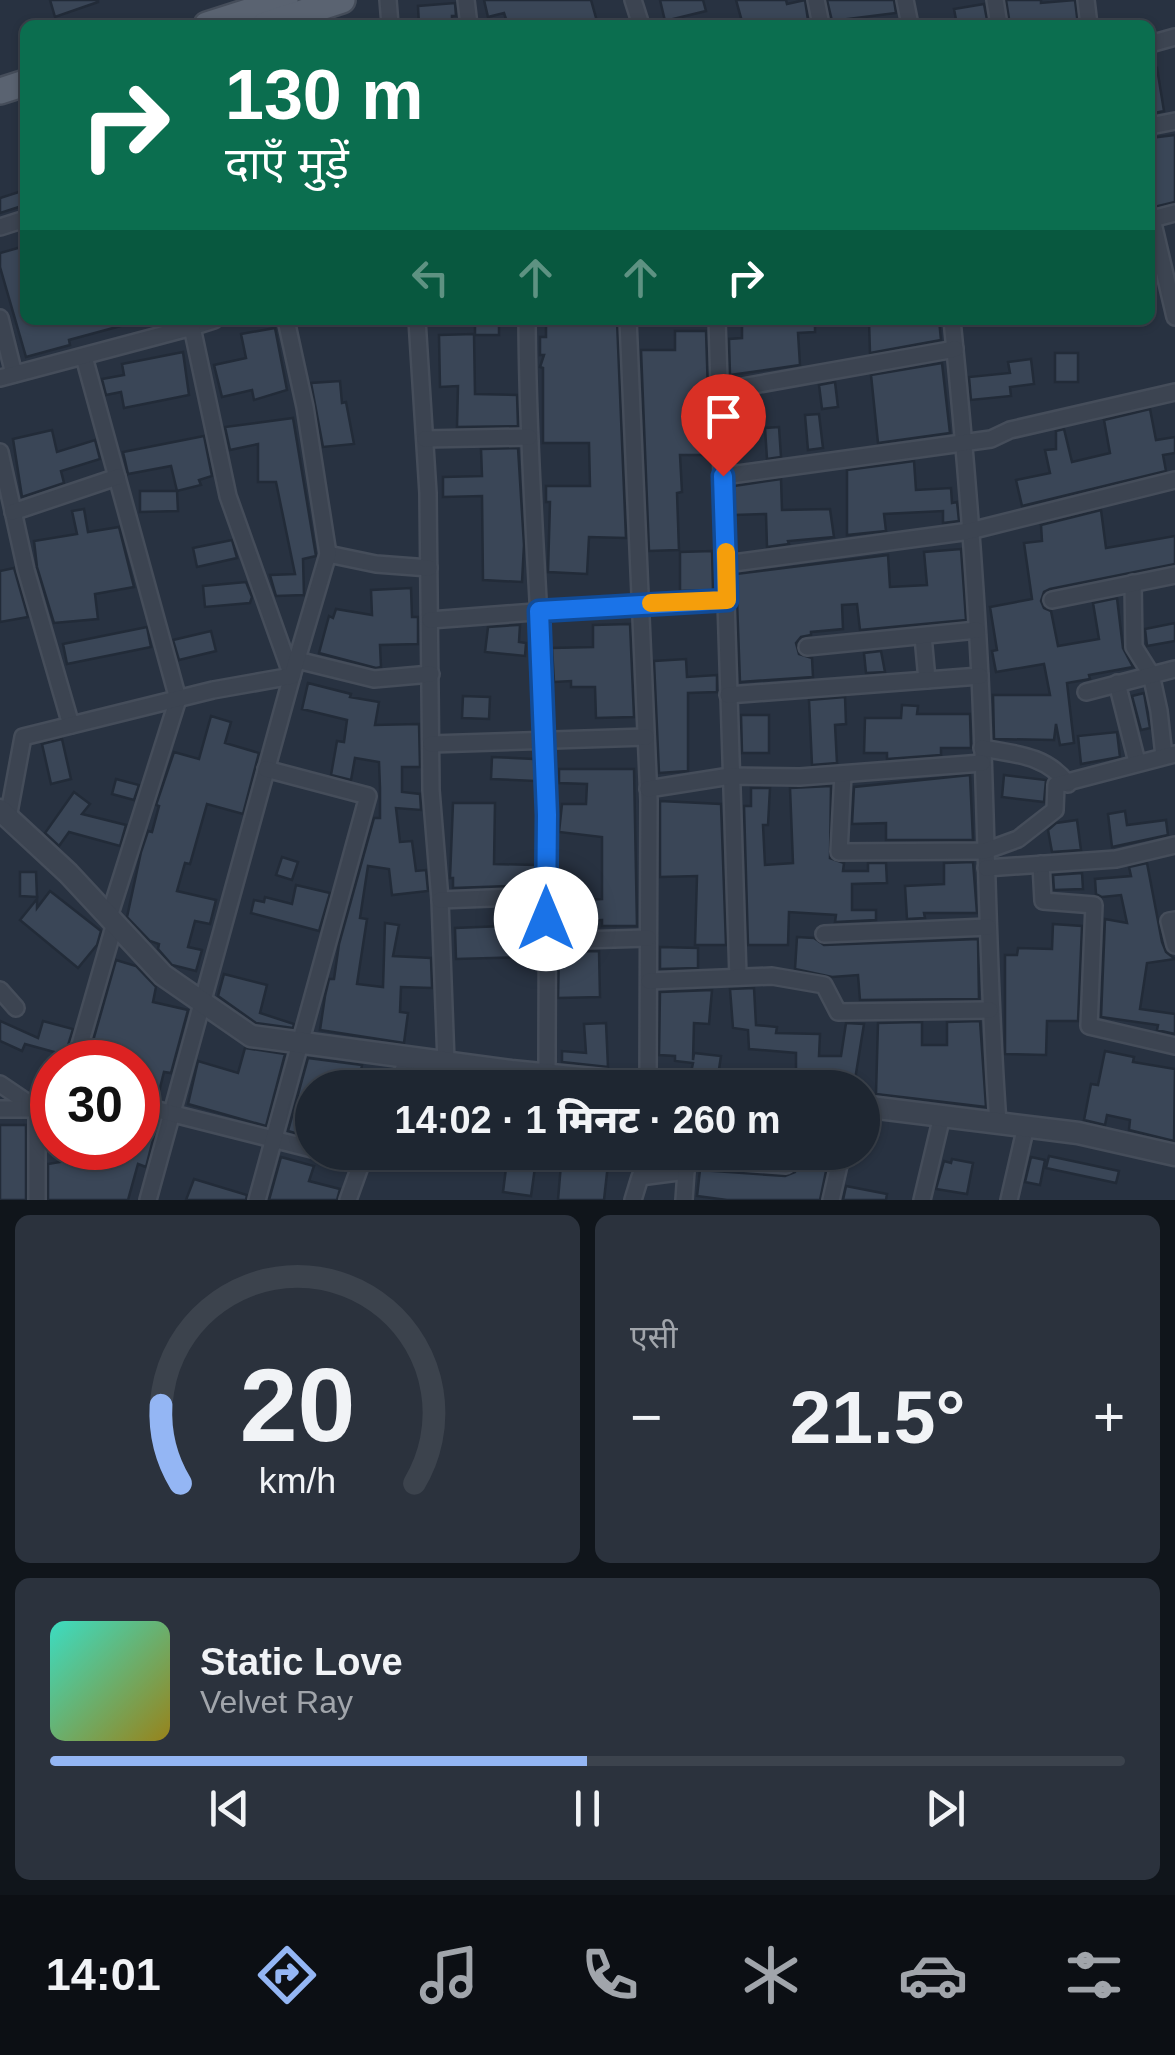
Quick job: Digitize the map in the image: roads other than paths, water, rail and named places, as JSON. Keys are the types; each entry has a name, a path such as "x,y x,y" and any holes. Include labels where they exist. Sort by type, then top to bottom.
{"main road":[{"path":"222,20 284,0"},
{"path":"280,20 342,0"}],"street":[{"path":"1155,247 1175,317"},
{"path":"0,318 7,376 185,325"},
{"path":"191,325 228,496 295,668"},
{"path":"148,1200 200,1001 328,554 287,325"},
{"path":"417,325 425,439 431,744 446,1062"},
{"path":"527,325 544,741 547,1070"},
{"path":"628,325 648,788 648,1070"},
{"path":"716,325 738,977"},
{"path":"953,325 965,444 980,676 990,1010 998,1123"},
{"path":"720,390 955,349"},
{"path":"81,1040 178,699 84,356"},
{"path":"723,476 991,440 1010,430 1175,392"},
{"path":"425,439 529,437"},
{"path":"0,452 20,545 71,725"},
{"path":"13,512 117,477"},
{"path":"726,564 970,531 1175,480"},
{"path":"0,546 20,545"},
{"path":"328,554 376,564 430,568"},
{"path":"1052,600 1175,575"},
{"path":"986,859 1055,810 1056,785 1170,755 1150,674 1134,646 1133,583"},
{"path":"430,620 727,600"},
{"path":"808,648 977,630"},
{"path":"922,636 927,680"},
{"path":"431,674 374,679 295,668 23,737 4,814 68,873 162,975 251,1036 513,1070"},
{"path":"1086,692 1175,669"},
{"path":"728,694 980,676"},
{"path":"1118,683 1137,762"},
{"path":"431,744 646,737"},
{"path":"648,788 730,776 843,774 982,756 1045,762 1068,784"},
{"path":"257,1200 368,796 266,768"},
{"path":"843,774 839,852 1041,864 1116,858 1175,845"},
{"path":"1041,864 1043,900 1094,905 1088,1026 1175,1046"},
{"path":"440,900 546,896"},
{"path":"1175,920 1169,922 1175,944"},
{"path":"824,934 988,927"},
{"path":"547,942 648,938"},
{"path":"649,981 772,976 824,986 838,1012 990,1010"},
{"path":"0,990 16,1008"},
{"path":"403,1070 409,1057"},
{"path":"0,1084 30,1098"},
{"path":"0,1110 30,1107"},
{"path":"880,1108 1078,1133 1175,1156"},
{"path":"160,1110 295,1146"},
{"path":"922,1200 942,1116"},
{"path":"1009,1200 1026,1126"},
{"path":"38,1200 40,1170"},
{"path":"348,1200 358,1170"},
{"path":"632,1200 640,1177 660,1170"},
{"path":"684,1200 688,1170"},
{"path":"831,1200 838,1170"}]}
